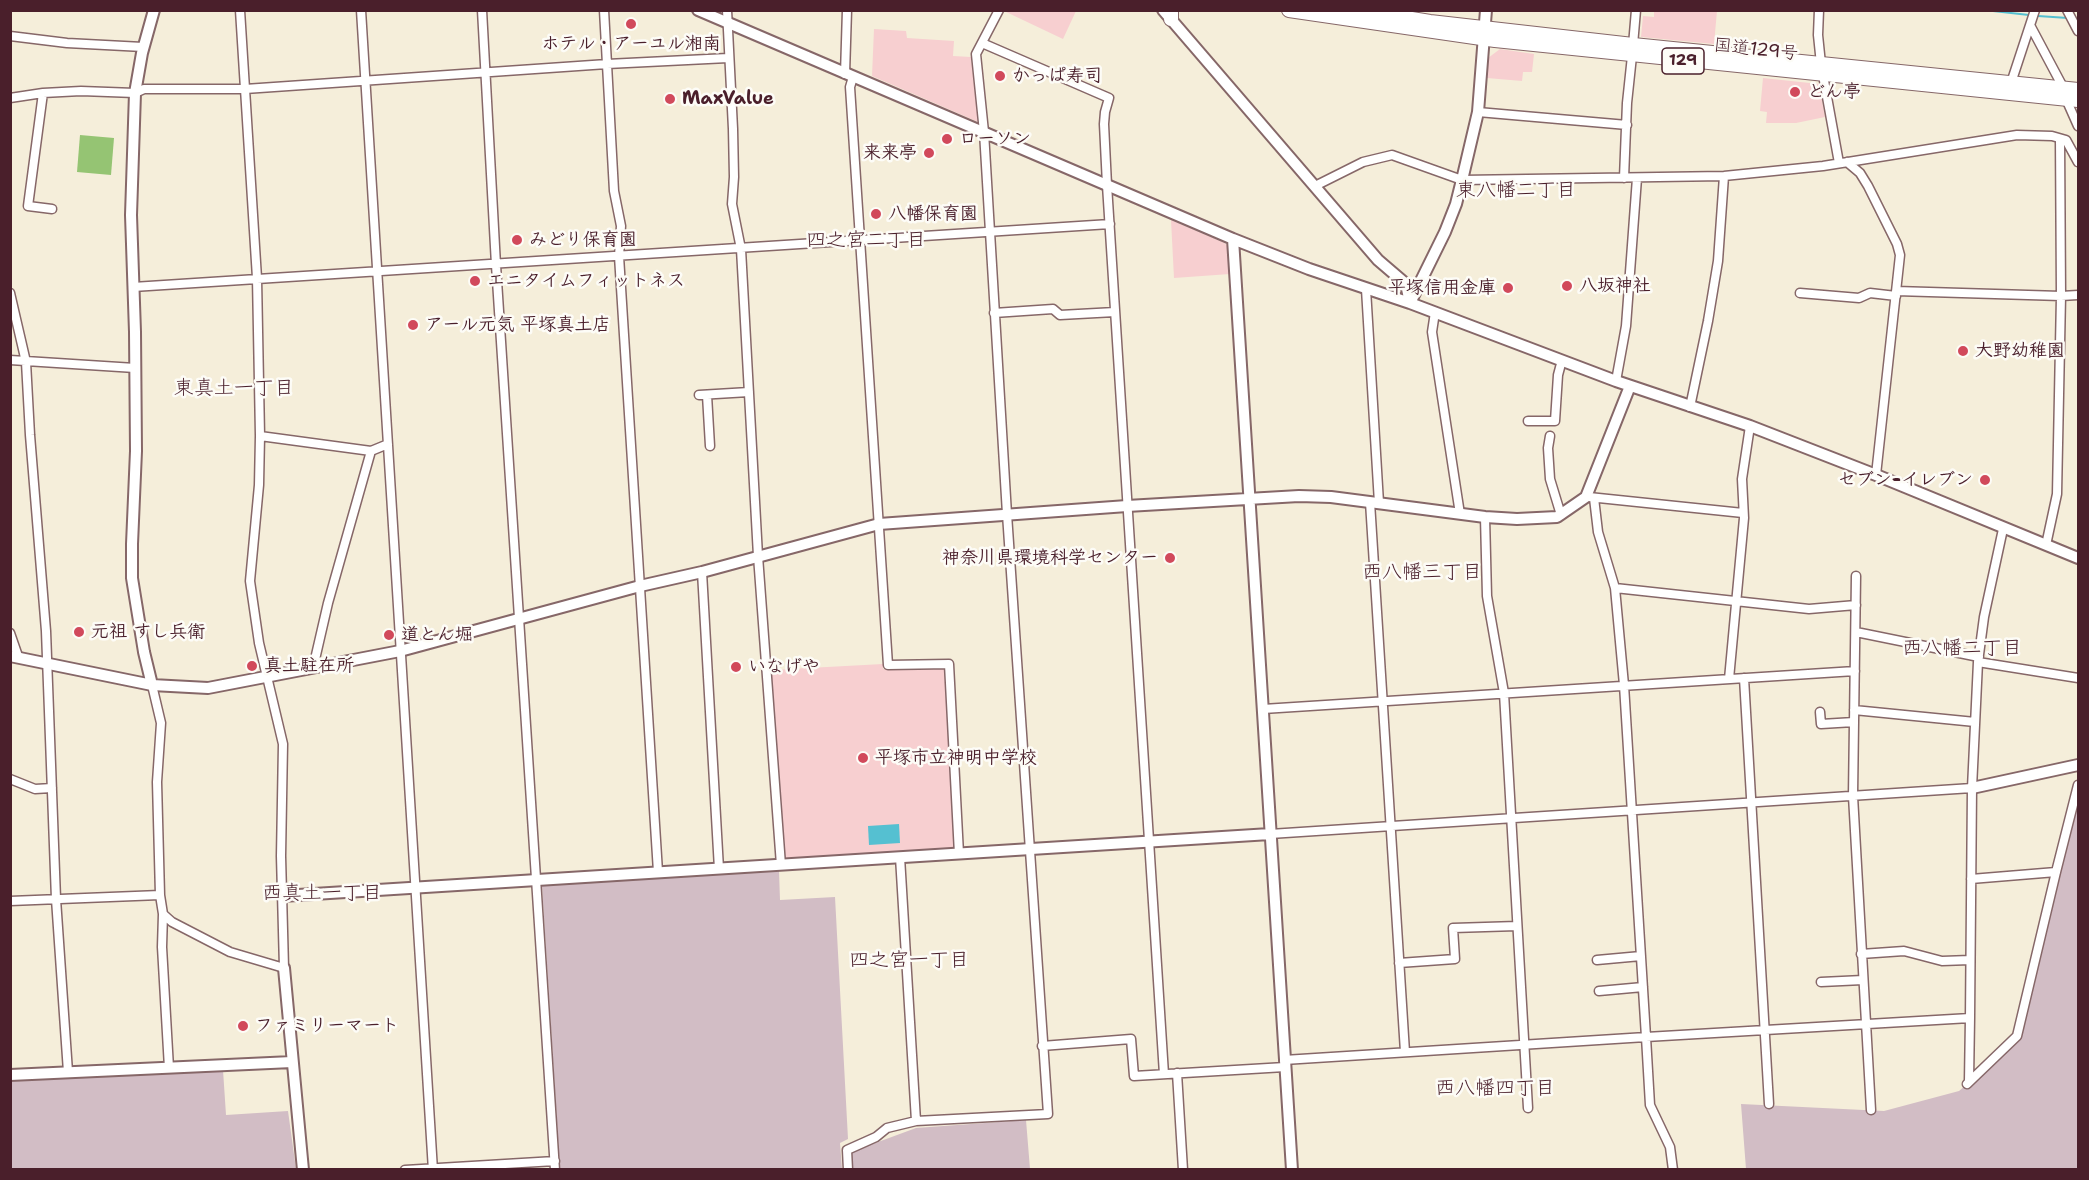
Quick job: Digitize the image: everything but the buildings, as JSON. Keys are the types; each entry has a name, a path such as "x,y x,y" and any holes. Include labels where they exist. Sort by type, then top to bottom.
{"highway":[{"name":"国道129号","path":"1289,10 1484,34 2072,95"},
{"name":"国道129号","path":"1356,10 1484,34"},
{"name":"国道129号","path":"1822,69 2011,83 2072,95"}],"street":[{"path":"154,10 143,47 135,93 131,215 136,451 132,578 144,652 161,723 157,782 160,895 163,914 162,947 169,1068"},
{"path":"240,10 257,278 260,436 259,484 250,581 259,643 283,744 284,968 303,1170"},
{"path":"361,10 433,1169"},
{"path":"405,1170 555,1165 496,265 482,10"},
{"path":"604,10 614,191 621,226 619,256 658,872"},
{"path":"698,10 1233,239 1616,381 1750,426 2079,558"},
{"path":"727,10 728,58 734,129 732,204 741,249 758,556 781,865"},
{"path":"847,10 849,76 888,665 949,664 959,854"},
{"path":"848,1170 847,1150 876,1137 887,1128 916,1121 1048,1114 1007,514 984,132 976,54 999,10"},
{"path":"1410,303 1445,232 1456,204 1478,112 1486,10"},
{"path":"1624,178 1627,103 1636,10"},
{"path":"1819,10 1818,35 1822,69 1843,163 1860,173 1897,244 1900,255 1876,475"},
{"path":"2011,83 2035,10"},
{"path":"2067,10 2079,31"},
{"path":"1169,13 1378,260 1406,284 1410,303"},
{"path":"2031,27 2072,95 2079,126"},
{"path":"10,36 67,43 143,47"},
{"path":"982,43 1110,98 1104,124 1107,185 1164,1074"},
{"path":"10,98 81,91 135,93 144,90 245,89 728,58"},
{"path":"43,93 28,206 52,209"},
{"path":"1478,112 1627,125"},
{"path":"1315,186 1363,162 1392,155 1462,180 1724,176 1843,163 2017,135 2052,136 2066,140 2079,162"},
{"path":"2046,545 2057,494 2061,296 2060,139"},
{"path":"1690,407 1718,261 1724,176"},
{"path":"1616,381 1626,326 1637,178"},
{"path":"134,287 1110,224"},
{"path":"1233,239 1292,1170"},
{"path":"1366,289 1383,701 1405,1052"},
{"path":"1800,293 1859,298 1870,293 2079,295"},
{"path":"10,294 26,362 46,631 56,899 68,1072"},
{"path":"994,313 1053,309 1060,315 1115,312"},
{"path":"1435,312 1432,332 1460,514"},
{"path":"10,360 135,368"},
{"path":"1528,421 1555,421 1558,375 1562,360"},
{"path":"1630,386 1590,497 1615,588 1624,685 1650,1105 1670,1147 1673,1170"},
{"path":"710,446 703,395 749,392"},
{"path":"1729,679 1743,513 1742,479 1750,426"},
{"path":"260,436 371,451 388,444"},
{"path":"1550,436 1548,448 1550,478 1562,515"},
{"path":"313,668 328,603 371,451"},
{"path":"10,633 14,656 152,685 208,688 400,651 879,524 1128,506 1331,497 1485,517 1547,519 1562,515 1590,497 1743,513"},
{"path":"1485,517 1487,596 1504,693 1528,1108"},
{"path":"2003,529 1984,617 1975,722 1968,1083 2017,1036 2079,785"},
{"path":"702,572 720,869"},
{"path":"1856,576 1853,796 1871,1110"},
{"path":"1615,588 1809,609 1856,605"},
{"path":"1856,632 2079,678"},
{"path":"1263,709 1855,671"},
{"path":"1744,678 1769,1104"},
{"path":"1854,710 1975,722"},
{"path":"1820,712 1821,724 1854,722"},
{"path":"282,896 1972,788 2079,765"},
{"path":"10,779 35,789 52,788"},
{"path":"900,857 916,1121"},
{"path":"1971,879 2056,872"},
{"path":"10,901 160,895"},
{"path":"163,914 172,922 230,952 284,968"},
{"path":"1399,963 1455,959 1453,928 1517,926"},
{"path":"1861,954 1904,951 1942,961 1970,960"},
{"path":"1597,960 1641,956"},
{"path":"1821,982 1863,980"},
{"path":"1599,991 1643,987"},
{"path":"1042,1046 1131,1039 1134,1076 1405,1052 1970,1018"},
{"path":"10,1075 292,1062"},
{"path":"1177,1073 1183,1170"}],"shaded area":[{"path":"1076,10 1063,39 1004,11"},
{"path":"1654,11 1717,11 1714,44 1641,37 1643,16 1654,17"},
{"path":"874,29 906,31 907,38 954,41 953,56 971,57 978,122 872,76"},
{"path":"1500,49 1534,54 1532,72 1523,72 1522,81 1487,78 1488,58"},
{"path":"1763,78 1819,84 1825,117 1796,123 1766,123 1767,112 1760,111"},
{"path":"1171,220 1228,246 1230,274 1174,278"},
{"name":"平塚市立神明中学校","path":"883,664 883,669 941,666 944,668 956,846 954,848 784,860 781,857 771,670"},
{"path":"2078,801 2078,1169 1746,1169 1741,1104 1884,1111 1959,1091 2020,1038"},
{"path":"779,871 780,900 835,897 848,1139 840,1143 842,1169 560,1169 542,886"},
{"path":"223,1070 226,1115 288,1111 296,1169 11,1169 10,1080"},
{"path":"1026,1120 1030,1169 852,1169 851,1152 916,1128"}],"green space":[{"path":"80,135 114,138 111,175 77,172"}],"water":[{"path":"899,824 900,843 869,845 868,826"}],"waterway":[{"path":"1984,10 2029,15"},
{"path":"2038,16 2068,18"}],"place":[{"name":"ホテル・アーユル湘南","path":"631,24"},
{"name":"かっぱ寿司","path":"1000,76"},
{"name":"どん亭","path":"1795,92"},
{"name":"MaxValue","path":"670,99"},
{"name":"ローソン","path":"947,139"},
{"name":"来来亭","path":"929,153"},
{"name":"八幡保育園","path":"876,214"},
{"name":"みどり保育園","path":"517,240"},
{"name":"エニタイムフィットネス","path":"475,281"},
{"name":"八坂神社","path":"1567,286"},
{"name":"平塚信用金庫","path":"1508,288"},
{"name":"アール元気 平塚真土店","path":"413,325"},
{"name":"大野幼稚園","path":"1963,351"},
{"name":"セブン-イレブン","path":"1985,480"},
{"name":"神奈川県環境科学センター","path":"1170,558"},
{"name":"元祖 すし兵衛","path":"79,632"},
{"name":"道とん堀","path":"389,635"},
{"name":"真土駐在所","path":"252,666"},
{"name":"いなげや","path":"736,667"},
{"name":"平塚市立神明中学校","path":"863,758"},
{"name":"ファミリーマート","path":"243,1026"}],"district":[{"name":"東八幡二丁目","path":"1516,191"},
{"name":"四之宮二丁目","path":"866,241"},
{"name":"東真土一丁目","path":"234,389"},
{"name":"西八幡三丁目","path":"1422,573"},
{"name":"西八幡二丁目","path":"1962,649"},
{"name":"西真土一丁目","path":"322,894"},
{"name":"四之宮一丁目","path":"909,961"},
{"name":"西八幡四丁目","path":"1495,1089"}]}
